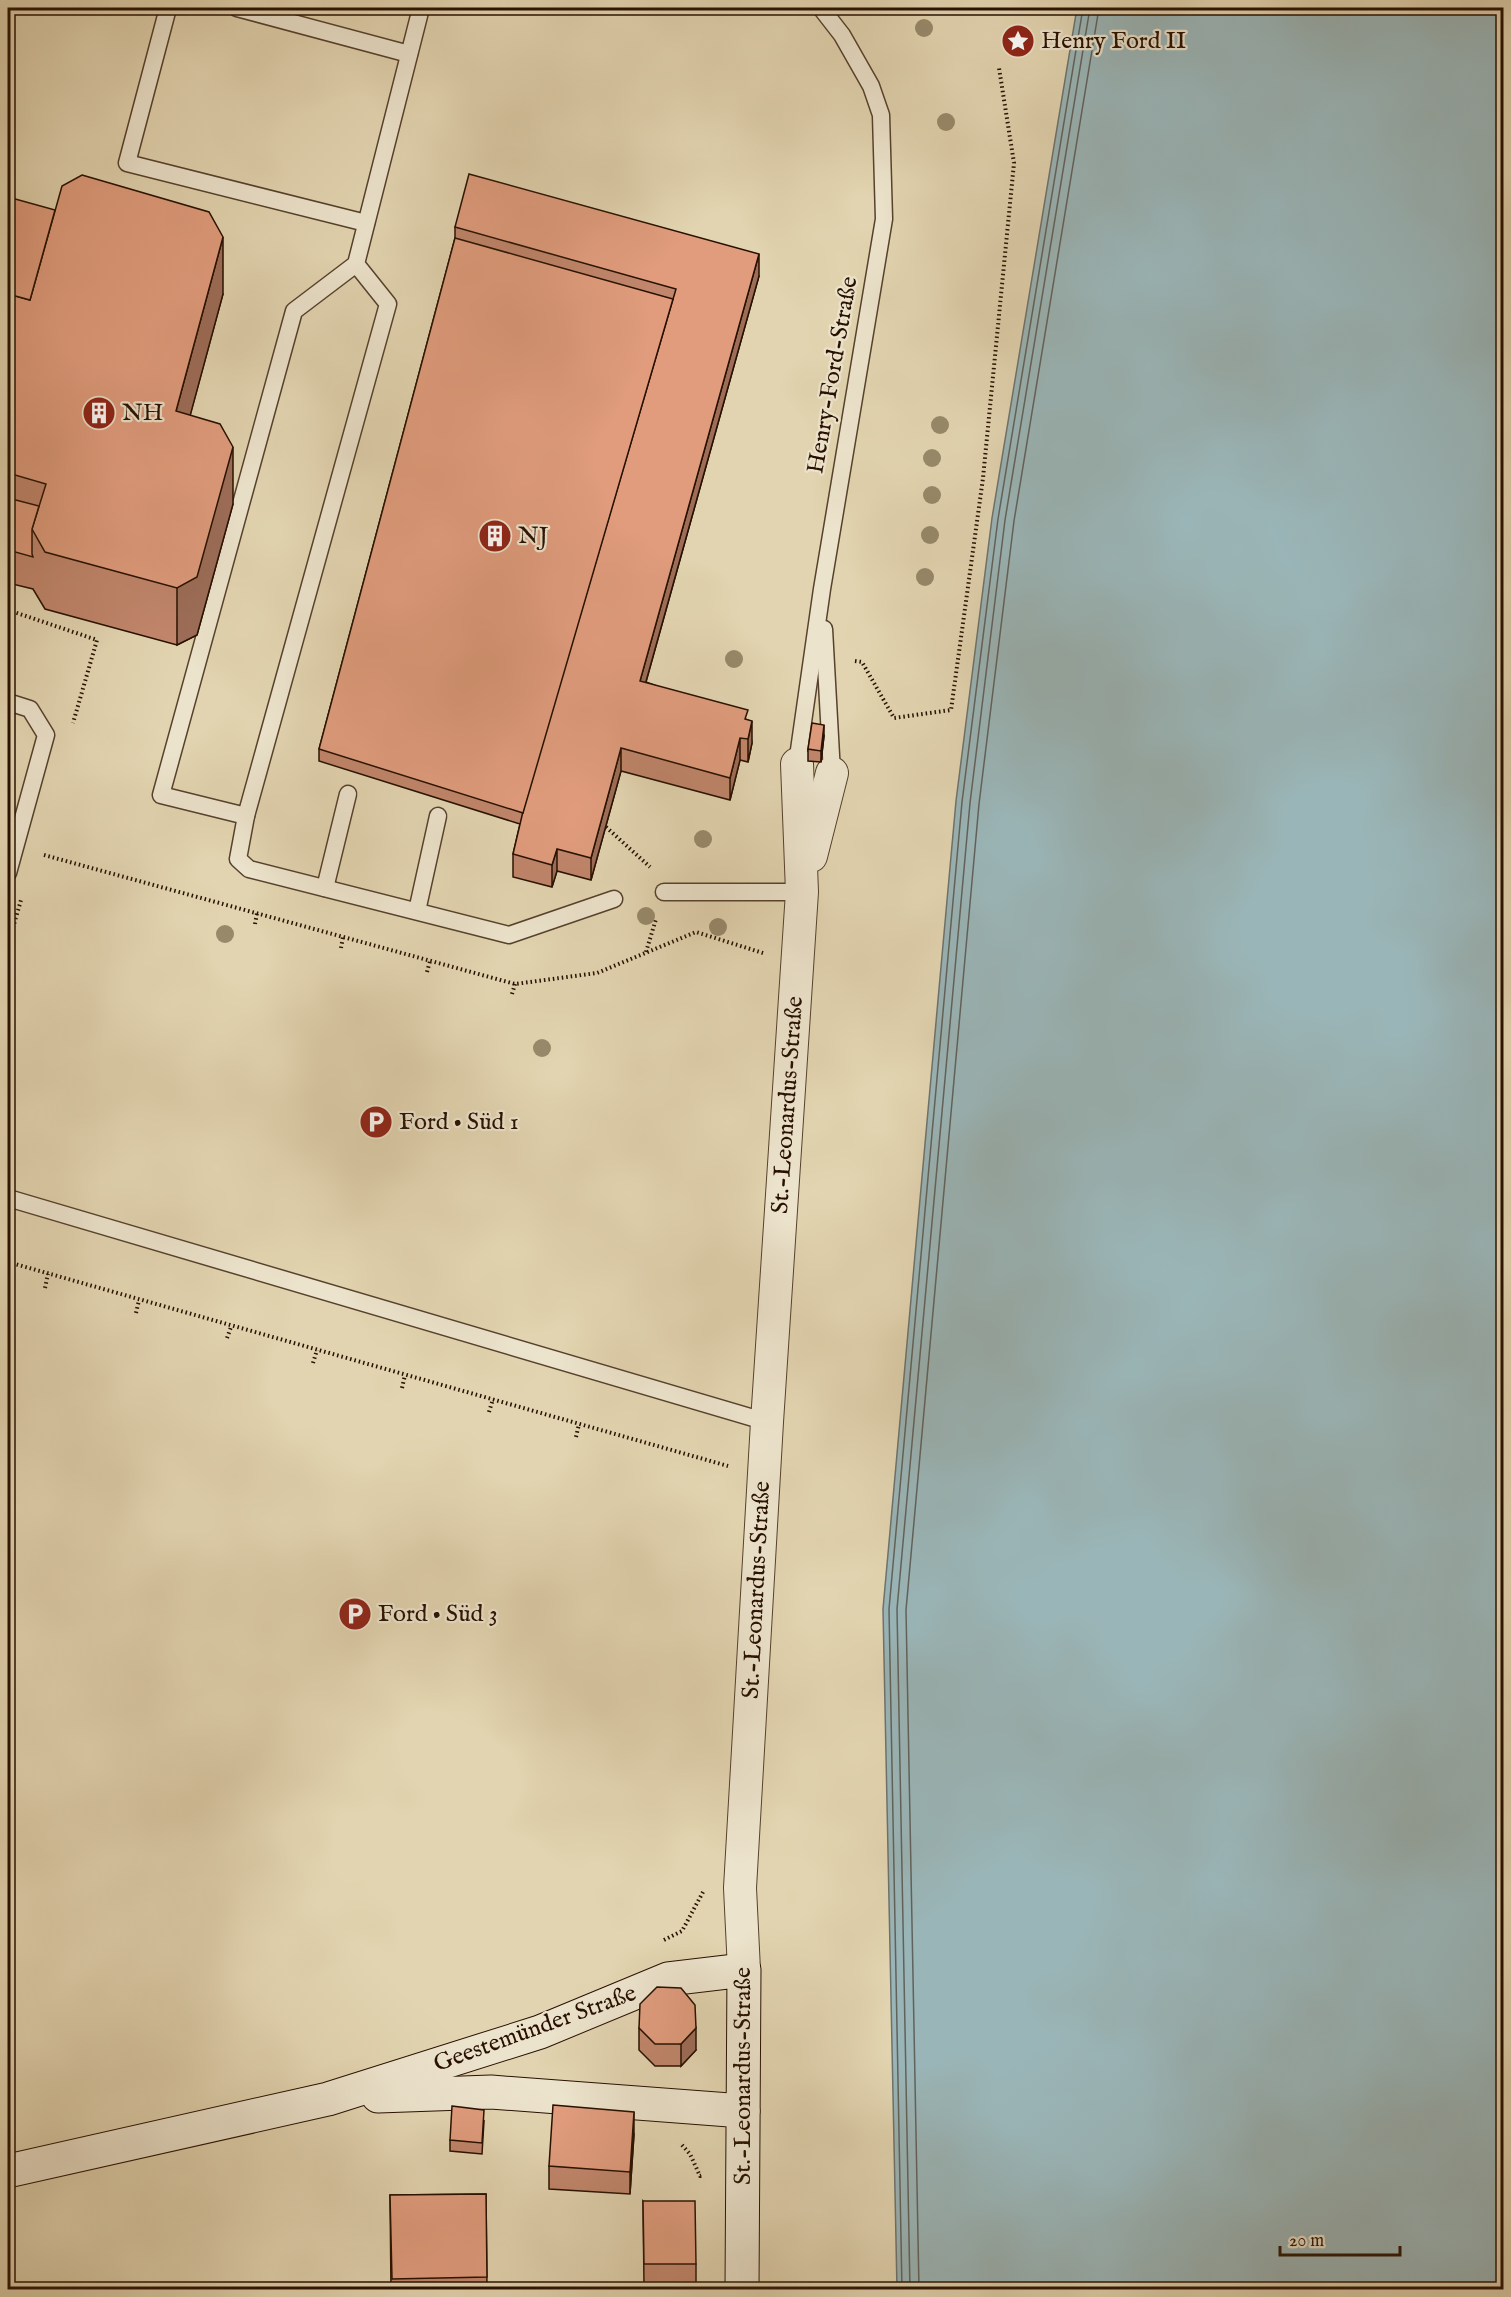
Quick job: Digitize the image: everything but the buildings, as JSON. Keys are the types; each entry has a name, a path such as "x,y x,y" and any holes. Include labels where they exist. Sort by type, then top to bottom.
{"street":[{"name":"St.-Leonardus-Straße","path":"742,2289 744,1970 740,1888 767,1422 802,892 797,764"},
{"name":"St.-Leonardus-Straße","path":"802,892 832,773"},
{"name":"Geestemünder Straße","path":"8,2171 328,2099 540,2032 668,1979 744,1970"},
{"name":"Geestemünder Straße","path":"328,2099 491,2092 743,2111"}],"lane":[{"path":"168,8 127,163 366,223"},
{"path":"237,8 409,54"},
{"path":"246,816 161,795 294,311 356,264 421,8"},
{"name":"Henry-Ford-Straße","path":"797,764 822,589 884,219 881,115 871,86 842,35 821,8"},
{"path":"356,264 388,304 246,816 238,859 249,869 509,934 614,899"},
{"path":"822,589 832,773"},
{"path":"8,702 30,709 46,735 8,873"},
{"path":"325,888 348,794"},
{"path":"417,911 438,816"},
{"path":"664,892 802,892"},
{"path":"8,1198 767,1422"}],"path":[{"path":"825,659 862,662 894,718 951,710 983,478 1014,163 999,68"},
{"path":"255,924 257,913"},
{"path":"341,948 343,937"},
{"path":"427,972 430,961"},
{"path":"512,994 515,984"},
{"path":"8,1262 231,1327 764,1476"},
{"path":"45,1288 48,1274"},
{"path":"135,1313 139,1300"},
{"path":"227,1338 231,1327"},
{"path":"314,1363 317,1350"},
{"path":"402,1388 405,1375"},
{"path":"489,1412 493,1399"},
{"path":"576,1437 579,1424"},
{"path":"678,2140 690,2154 700,2175 742,2173"}],"water":[{"path":"1077,8 1503,8 1503,2289 897,2289 883,1609 956,801 992,518"}],"place":[{"name":"Henry Ford II","path":"1018,41"},
{"name":"NH","path":"99,413"},
{"name":"NJ","path":"495,536"},
{"name":"Ford • Süd 1","path":"376,1122"},
{"name":"Ford • Süd 3","path":"355,1614"}]}
